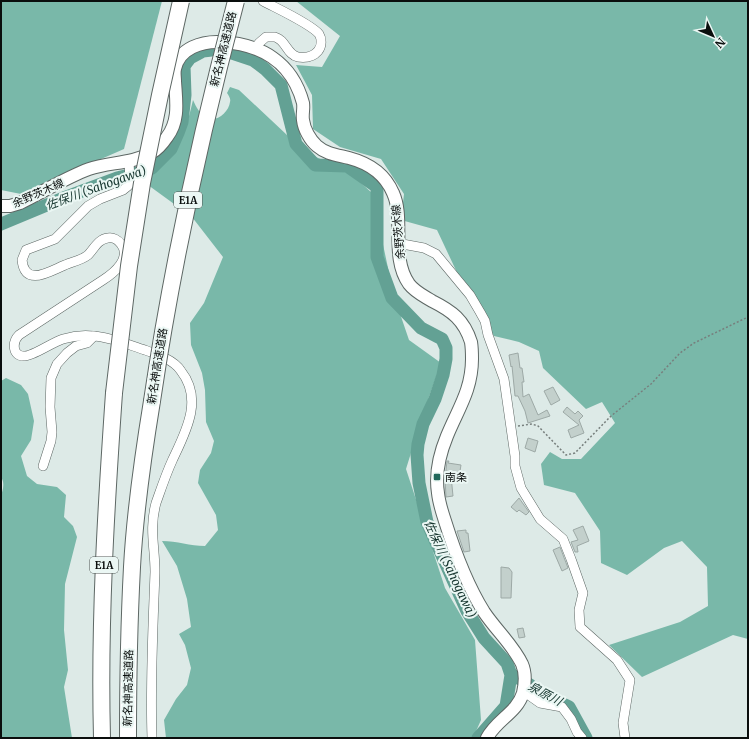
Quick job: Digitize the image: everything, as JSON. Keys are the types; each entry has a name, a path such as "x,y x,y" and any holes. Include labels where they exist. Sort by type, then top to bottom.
{"highway":[{"name":"E1A","path":"102,738 104,556 106,499 114,393 129,266 142,183 161,88 181,1"},
{"name":"新名神高速道路","path":"128,738 128,675 132,566 142,460 164,319 196,160 216,74 236,1"},
{"path":"132,566 135,738"}],"main road":[{"name":"余野茨木線","path":"1,206 10,206 20,203 90,169 130,162 152,153 170,133 177,112 175,69 182,54 196,45 217,41 237,43 255,48 275,60 287,70 296,83 304,106 303,122 308,134 315,144 327,153 354,159 368,165 380,173 395,196 397,213 397,243 402,270 409,284 420,295 443,306 458,317 467,330 472,346 470,379 464,400 446,437 440,458 437,477 438,492 448,532 462,568 486,615 522,663 524,685"},
{"path":"487,738 494,727 511,713 520,702 524,685"}],"street":[{"path":"255,48 266,37 276,38 284,43 290,52 296,57 306,57 312,56 318,51 321,44 320,35 313,28 263,1"},
{"path":"130,162 130,182 128,186 123,190 100,199 88,206 55,239 26,250 23,255 22,266 25,271 36,276 43,275 60,266 83,258 88,255 101,240 107,238 112,238 118,241 125,252 120,265 115,272 19,334 14,340 14,344 15,350 18,354 24,356 30,355 63,339 80,335 105,337 164,357 181,370 188,381 192,403 189,425 156,504 152,526 155,561 151,676 152,738"},
{"path":"397,243 424,248 436,254 470,295 485,321 488,335 504,379 515,456 515,466 521,488 540,519 563,539 583,593 579,610 580,626 617,660 630,680 623,723 625,738"},
{"path":"43,466 51,441 52,432 50,407 51,378 57,364 67,353 76,346 87,343 94,336"},
{"path":"524,685 540,703 562,707 582,738"}],"path":[{"path":"510,428 524,424 538,426 566,455 575,453 611,416 651,384 680,353 694,343 748,317"}],"green space":[{"path":"1,1 162,1 124,149 21,194 1,190"},
{"path":"296,1 748,1 748,639 733,635 642,677 609,645 680,622 708,606 707,567 682,541 664,548 627,575 601,563 600,531 575,493 544,485 541,464 550,452 562,459 581,459 615,423 602,402 586,409 543,368 539,351 519,342 494,336 461,281 437,230 401,220 404,194 381,159 340,147 313,129 312,95 296,65 322,67 340,36"},
{"path":"230,87 239,90 287,135 316,157 348,171 372,193 394,296 409,340 441,363 406,469 445,588 475,640 481,720 473,738 166,738 164,720 176,699 187,685 191,668 185,645 179,634 191,627 187,599 177,566 162,541 205,546 218,530 216,515 198,483 200,470 211,453 214,441 206,422 205,390 202,373 191,345 190,323 204,303 223,257 192,217 148,185 137,175 158,169 172,155 182,138 193,100 198,110 207,118 218,118 225,113 229,106 230,100 227,93"},
{"path":"6,378 21,385 28,394 34,421 31,440 21,456 27,476 37,484 57,487 66,495 64,517 73,526 77,537 65,584 64,630 68,670 64,687 72,738 1,738 1,496 3,484 1,477 1,381"}],"building":[{"path":"518,353 524,382 522,382 523,397 529,394 538,415 547,410 550,416 528,423 525,411 518,396 515,396 512,366 511,367 509,355"},
{"path":"553,387 560,400 551,405 544,391"},
{"path":"567,407 575,414 578,411 583,416 579,420 584,433 571,438 568,430 579,425 563,412"},
{"path":"528,438 538,441 535,452 525,448"},
{"path":"447,461 449,461 448,463 461,465 459,477 451,476 453,496 446,497 445,479"},
{"path":"519,498 529,512 526,515 519,510 517,512 511,507"},
{"path":"583,526 589,541 577,546 578,552 575,552 571,542 578,540 573,530"},
{"path":"466,530 466,533 468,533 470,551 464,552 457,531"},
{"path":"560,547 568,568 562,571 553,550"},
{"path":"501,567 509,568 512,572 511,598 501,598"},
{"path":"523,628 525,637 519,638 517,629"}],"waterway":[{"name":"佐保川 (Sahogawa)","path":"1,224 117,178 152,168 171,149 182,122 185,95 184,66 190,58 203,51 220,49 253,60 265,69 281,85 296,144 315,165 347,166 377,187 377,257 392,298 421,328 442,339 446,348 446,359 443,375 435,399 423,424 418,444 417,455 419,483 427,522 467,611 484,638 507,663 511,675 506,706 478,738"},
{"name":"泉原川","path":"515,676 530,685 539,693 569,707 586,738"}],"place":[{"name":"南条","path":"437,477"}]}
